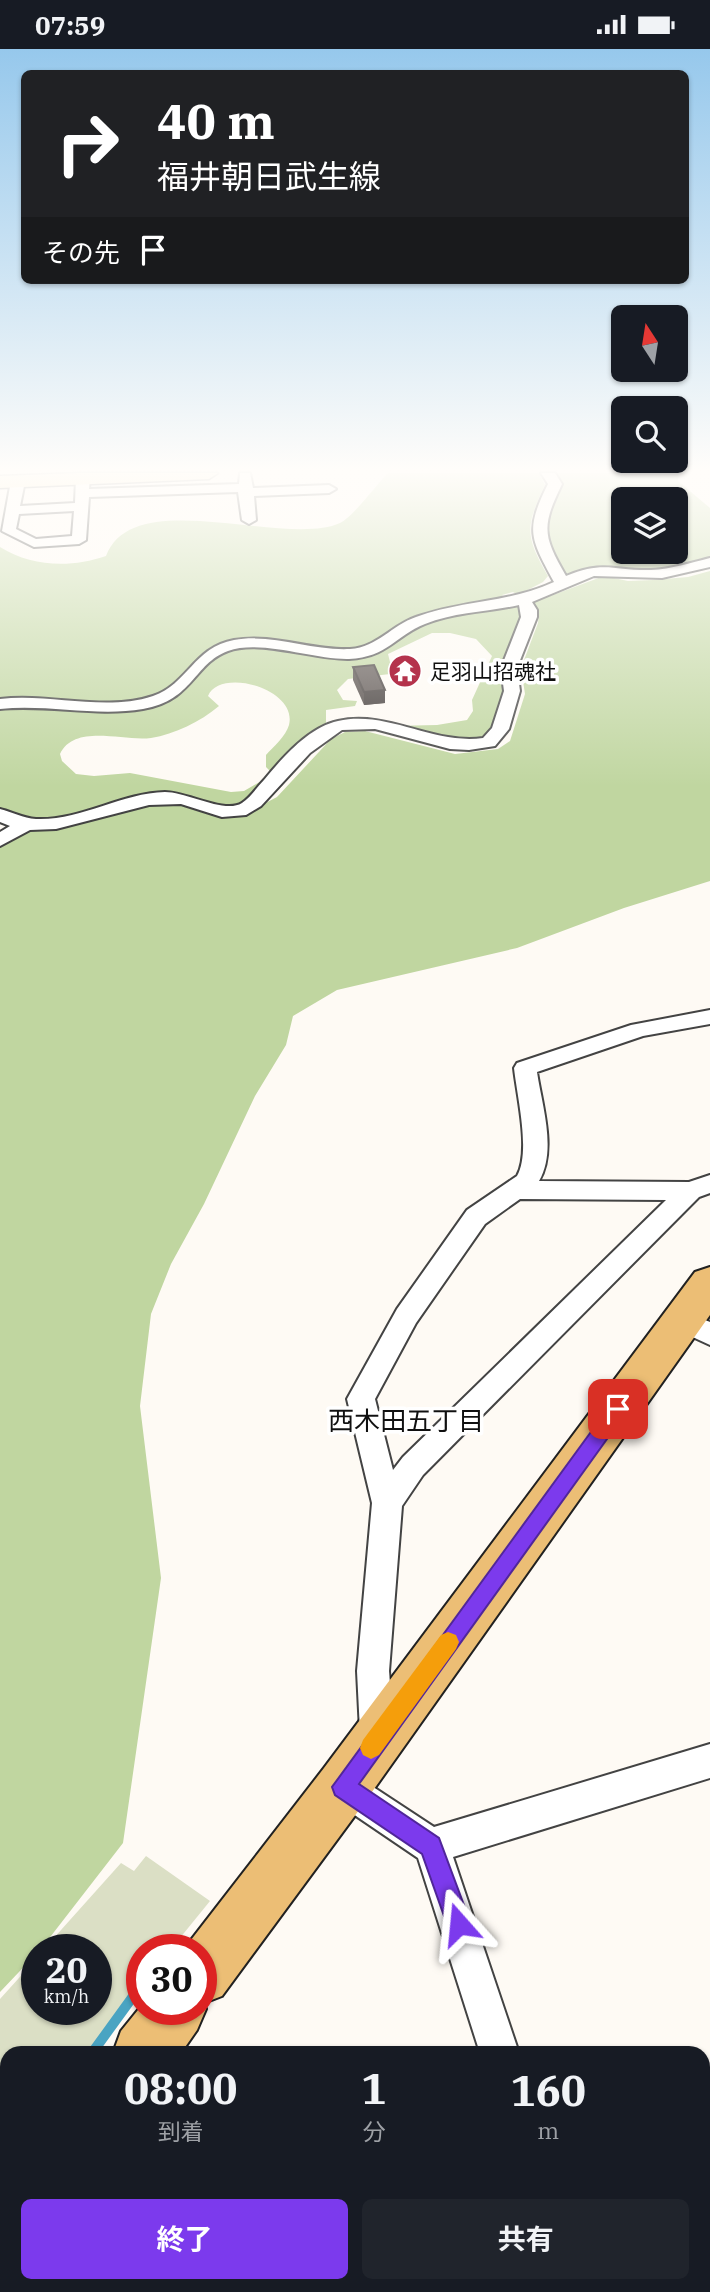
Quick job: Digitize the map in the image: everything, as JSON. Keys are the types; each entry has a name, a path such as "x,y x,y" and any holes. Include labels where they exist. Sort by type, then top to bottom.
{"main road":[{"path":"217,1954 701,1313"},
{"path":"148,2046 164,2025"}],"street":[{"path":"559,578 563,584"},
{"path":"0,704 38,701 117,706 150,702 179,689 206,656 216,649 246,644 337,655 362,652 380,647 422,619 523,600 580,578"},
{"path":"0,840 24,825 76,820 126,802 150,799 178,798 222,812 241,810 252,804 276,777 329,730 344,725 377,725 453,745 489,742 500,729 512,691 509,668 529,617 529,610 523,600"},
{"path":"0,815 24,825"},
{"path":"378,1738 373,1671 387,1503 360,1399 406,1316 476,1217 526,1182 533,1170 536,1154 525,1069 639,1030 710,1017"},
{"path":"514,1190 700,1187"},
{"path":"387,1503 413,1466 700,1187"},
{"path":"431,1846 710,1762"},
{"path":"343,1787 431,1846 498,2046"}],"green space":[{"path":"0,578 547,578 518,595 513,592 502,595 505,598 412,618 369,647 345,651 239,639 223,643 202,654 170,691 149,698 112,702 45,699 0,702"},
{"path":"599,578 628,581 710,578 710,881 624,908 517,948 337,990 293,1016 286,1045 255,1096 204,1204 171,1264 151,1314 140,1406 161,1578 123,1843 53,1934 21,1934 21,1970 0,1992 0,846 25,827 160,801 252,810 277,797 331,739 345,732 365,731 455,754 498,749 510,741 525,694 521,668 538,623 539,611 534,602"},
{"path":"514,604 523,610 523,618 504,663 507,691 490,738 466,743 392,726 437,725 467,720 473,711 472,700 492,656 476,639 450,633 432,633 388,654 390,662 396,668 390,674 348,679 337,690 343,700 357,701 355,706 326,710 326,727 273,774 266,767 266,755 287,729 289,712 282,701 270,692 241,683 227,683 215,687 208,696 219,706 187,727 140,739 88,736 67,745 60,754 62,761 76,774 94,776 130,773 231,792 244,791 268,777 246,804 233,808 153,794 122,799 72,817 27,822 0,810 0,707 94,708 173,697 184,690 218,652 243,647 337,658 427,621"},
{"path":"146,1856 210,1901 183,1934 126,1934 126,2005 112,2023 112,1934 57,1934 121,1863 134,1871"},
{"path":"21,1976 21,2025 110,2025 93,2046 0,2046 0,1999"}],"building":[{"path":"374,665 385,690 364,692 353,667"}],"waterway":[{"path":"97,2046 126,2006"}],"slow traffic":[{"path":"371,1748 448,1642"}],"place":[{"name":"足羽山招魂社","path":"405,671"}],"district":[{"name":"西木田五丁目","path":"406,1420"}],"route":[{"path":"459,1924 431,1846 343,1787 618,1409"}]}
